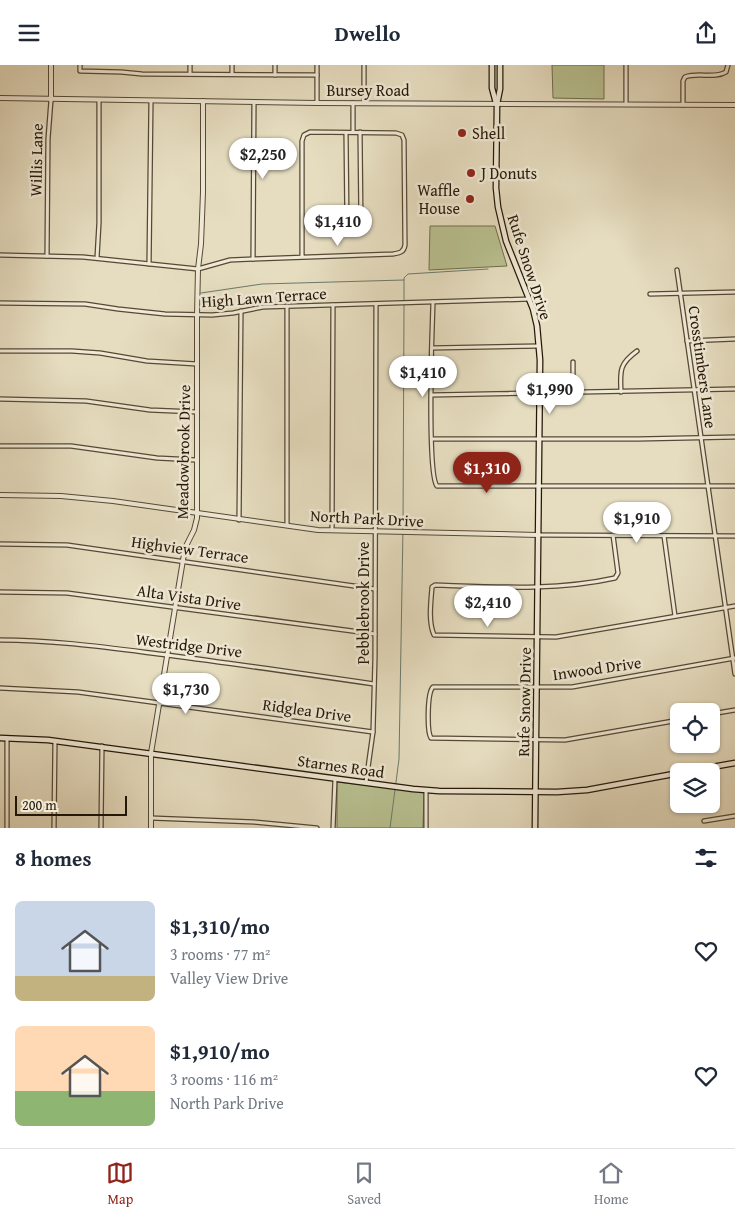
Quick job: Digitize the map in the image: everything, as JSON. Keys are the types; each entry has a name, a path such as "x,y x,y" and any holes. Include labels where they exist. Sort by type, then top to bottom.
{"main road":[{"name":"Rufe Snow Drive","path":"492,65 492,89 497,104"},
{"name":"Rufe Snow Drive","path":"500,65 500,89 497,104 496,188 500,218 507,246 530,299 538,326 540,346 535,828"},
{"name":"Starnes Road","path":"0,738 102,746 426,790 536,792 587,790 670,775"},
{"path":"720,766 735,763"}],"street":[{"name":"Willis Lane","path":"48,256 50,65"},
{"path":"80,65 80,71 317,75"},
{"path":"190,65 190,73"},
{"path":"232,65 232,74"},
{"path":"275,65 275,75"},
{"path":"317,65 317,103"},
{"path":"364,65 364,103"},
{"path":"626,65 626,104"},
{"path":"683,105 683,81 685,77 690,75 722,75 726,72 728,65"},
{"name":"Bursey Road","path":"0,98 317,103 735,105"},
{"path":"97,258 99,223 99,100"},
{"path":"149,264 152,101"},
{"name":"Meadowbrook Drive","path":"151,828 151,753 185,548 196,522 197,315 203,192 203,101"},
{"path":"253,259 254,102"},
{"path":"353,133 354,103"},
{"path":"0,255 97,258 198,269 230,259 253,259 393,254 403,251 405,245 404,140 402,135 396,133 310,132 304,135 302,141 302,257"},
{"path":"346,133 347,225 354,230 360,227 361,224 360,133"},
{"name":"Crosstimbers Lane","path":"677,270 735,674"},
{"path":"650,295 735,292"},
{"name":"High Lawn Terrace","path":"0,303 85,304 165,314 212,315 263,307 530,299"},
{"path":"433,302 432,439 433,478 437,486 735,486"},
{"name":"Pebblebrook Drive","path":"366,782 373,732 376,531 376,304"},
{"path":"332,305 332,530"},
{"path":"287,306 287,525"},
{"path":"239,520 241,311"},
{"path":"687,341 735,339"},
{"path":"432,348 540,346"},
{"path":"0,351 72,351 100,353 148,361 197,364"},
{"path":"621,392 621,368 626,359 637,351"},
{"path":"573,393 574,362"},
{"path":"432,395 735,389"},
{"path":"0,399 86,401 150,410 196,412"},
{"path":"432,439 735,437"},
{"path":"0,446 71,447 157,458 196,460"},
{"name":"North Park Drive","path":"0,495 60,496 239,520 332,530 538,535 735,536"},
{"path":"613,535 618,573 615,578 560,586 485,587 435,585 432,587 432,633 436,636 537,637 576,635 735,606"},
{"path":"664,536 675,616"},
{"name":"Highview Terrace","path":"0,544 67,545 375,589"},
{"name":"Alta Vista Drive","path":"0,592 67,593 375,634"},
{"name":"Westridge Drive","path":"0,640 74,643 374,684"},
{"name":"Inwood Drive","path":"536,740 431,738 429,736 429,693 431,688 572,687 734,658"},
{"name":"Ridglea Drive","path":"0,688 78,692 373,732"},
{"path":"720,712 735,710"},
{"path":"536,740 577,739 670,722"},
{"path":"7,739 7,828"},
{"path":"54,828 55,741"},
{"path":"101,828 102,746"},
{"path":"333,828 335,778"},
{"path":"426,790 426,828"},
{"path":"704,821 735,816"},
{"path":"151,818 254,822 317,828"}],"green space":[{"path":"552,65 604,65 604,99 553,98"},
{"path":"430,226 495,226 507,266 429,270"},
{"path":"337,782 424,792 423,828 337,828"}],"waterway":[{"path":"404,301 404,278 408,274 488,269"},
{"path":"201,293 262,284 404,280"},
{"path":"390,828 399,759 404,305"}],"place":[{"name":"Shell","path":"462,133"},
{"name":"J Donuts","path":"471,173"},
{"name":"Waffle House","path":"470,199"}]}
